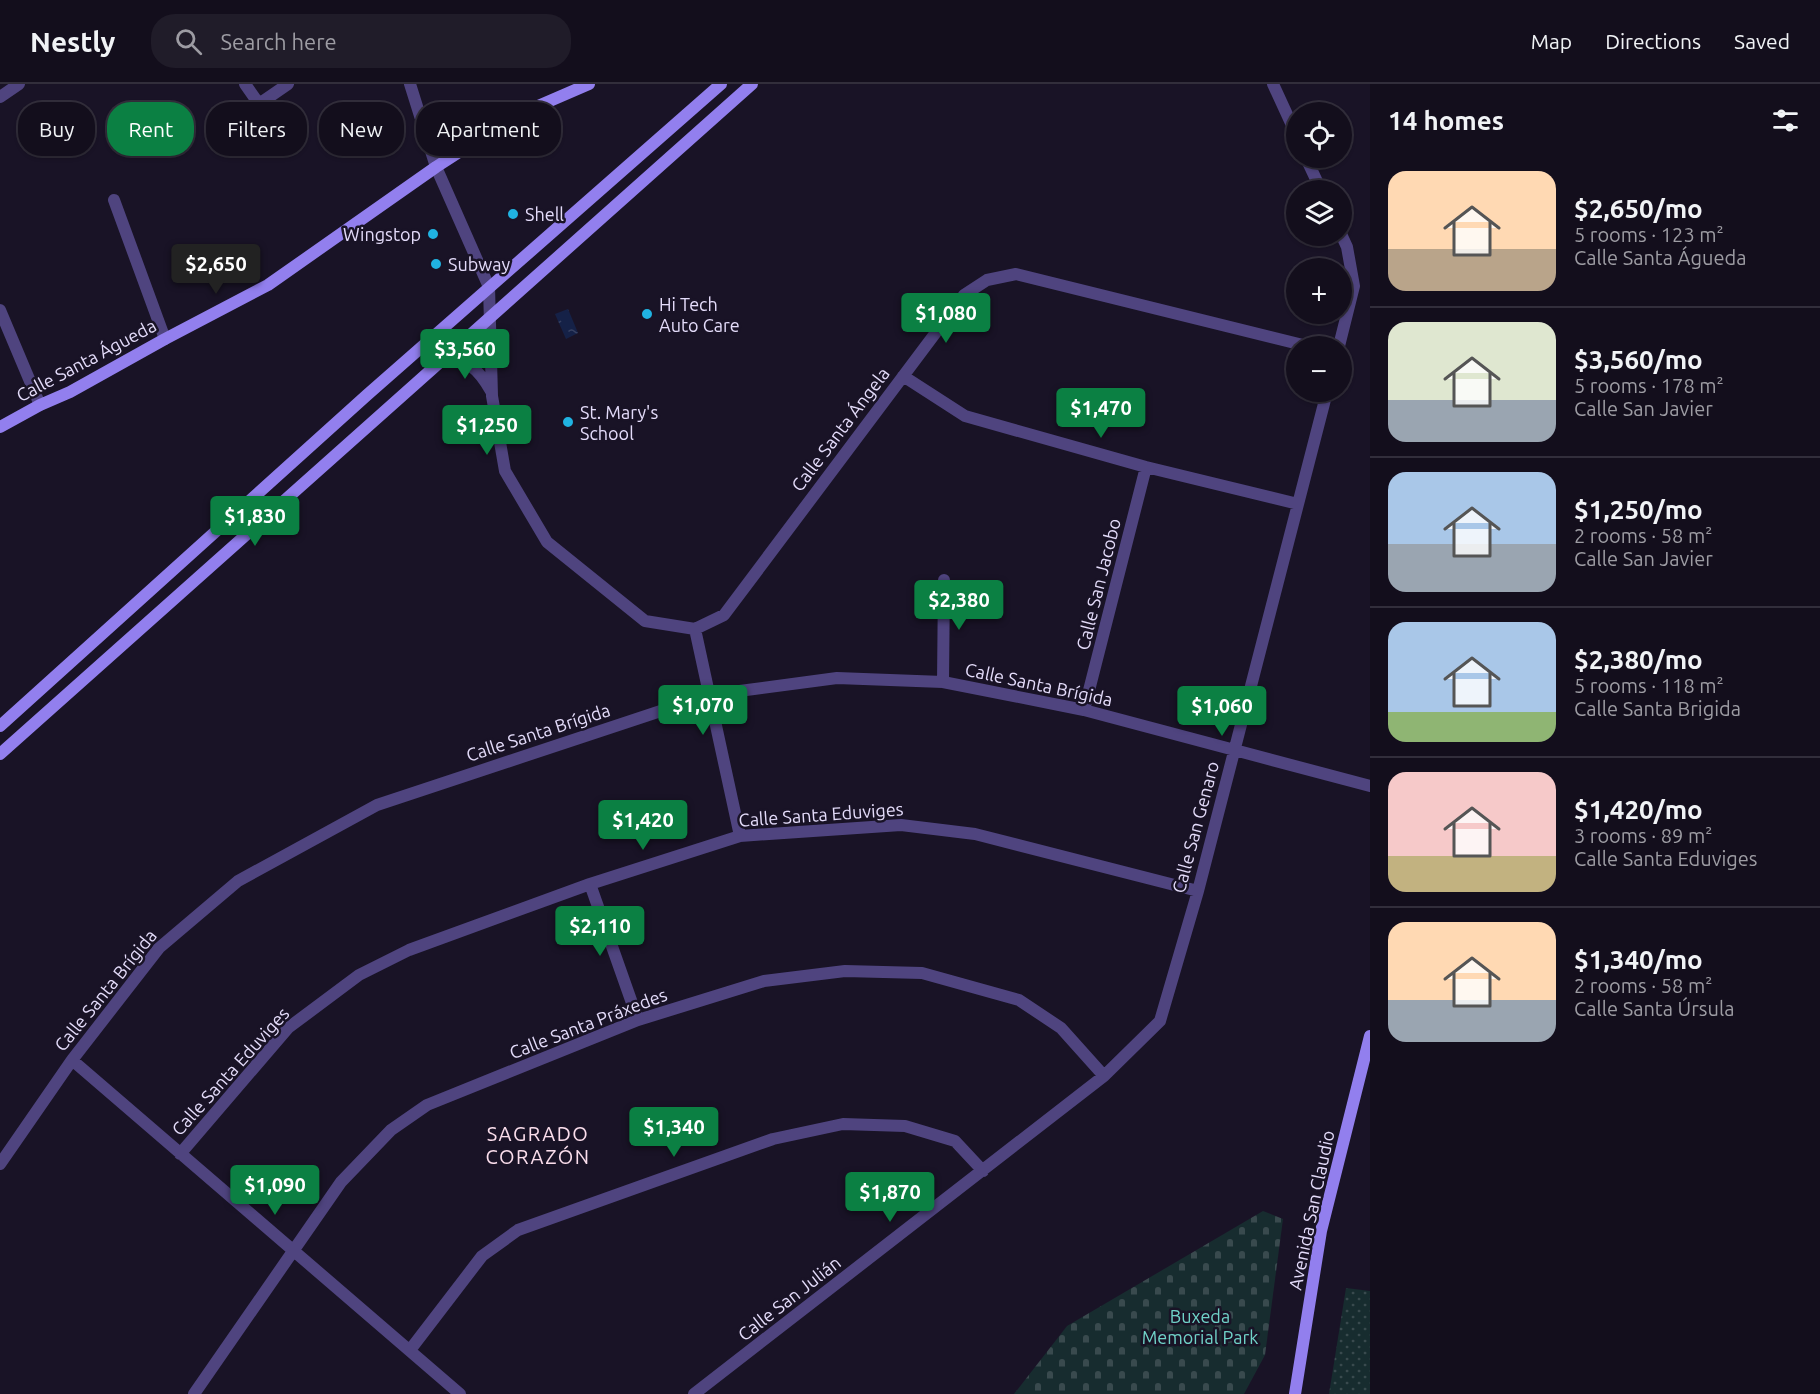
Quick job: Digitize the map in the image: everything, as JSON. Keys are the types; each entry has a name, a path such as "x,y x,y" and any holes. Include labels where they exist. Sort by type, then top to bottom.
{"main road":[{"name":"Calle Santa Águeda","path":"0,427 70,392 268,285 436,167 515,116 589,84"},
{"path":"0,726 489,286 722,84"},
{"path":"0,754 752,84"},
{"name":"Avenida San Claudio","path":"1295,1394 1321,1231 1370,1036"}],"street":[{"path":"0,96 19,84"},
{"path":"245,84 259,104 288,84"},
{"path":"410,84 436,167 489,286 492,393 505,471 547,542 645,621 694,629 740,836"},
{"path":"1273,84 1286,112"},
{"path":"114,200 165,339"},
{"path":"1342,336 1354,286 1347,246"},
{"name":"Calle Santa Ángela","path":"694,629 724,615 964,295 987,280 1016,274 1286,341"},
{"path":"0,310 40,405"},
{"path":"443,359 463,361 479,372 492,393"},
{"path":"903,376 965,416 1146,467 1298,504"},
{"name":"Calle San Genaro","path":"1104,1076 1160,1021 1198,891 1324,402"},
{"name":"Calle San Jacobo","path":"1084,710 1146,467"},
{"path":"944,580 944,682"},
{"name":"Calle Santa Brígida","path":"0,1164 72,1060 159,948 238,881 377,805 709,694 837,678 944,682 1084,710 1370,786"},
{"name":"Calle Santa Eduviges","path":"180,1154 288,1028 359,975 409,950 590,884 740,836 901,825 975,834 1198,891"},
{"path":"590,884 638,1020"},
{"name":"Calle Santa Práxedes","path":"194,1394 341,1182 391,1130 427,1105 638,1020 764,981 845,971 922,973 1019,1000 1061,1028 1104,1076"},
{"path":"72,1060 460,1394"},
{"name":"Calle San Julián","path":"694,1394 1104,1076"},
{"path":"410,1350 482,1256 518,1230 773,1139 843,1124 905,1126 954,1141 983,1171"}],"green space":[{"name":"Buxeda Memorial Park","path":"1263,1211 1283,1219 1265,1355 1244,1394 1014,1394 1067,1326"},
{"path":"1346,1288 1370,1291 1370,1394 1329,1394"}],"water":[{"path":"568,309 578,333 566,339 555,314"}],"place":[{"name":"Shell","path":"513,214"},
{"name":"Wingstop","path":"433,234"},
{"name":"Subway","path":"436,264"},
{"name":"Hi Tech Auto Care","path":"647,314"},
{"name":"St. Mary's School","path":"568,422"}],"district":[{"name":"SAGRADO CORAZÓN","path":"538,1144"}]}
